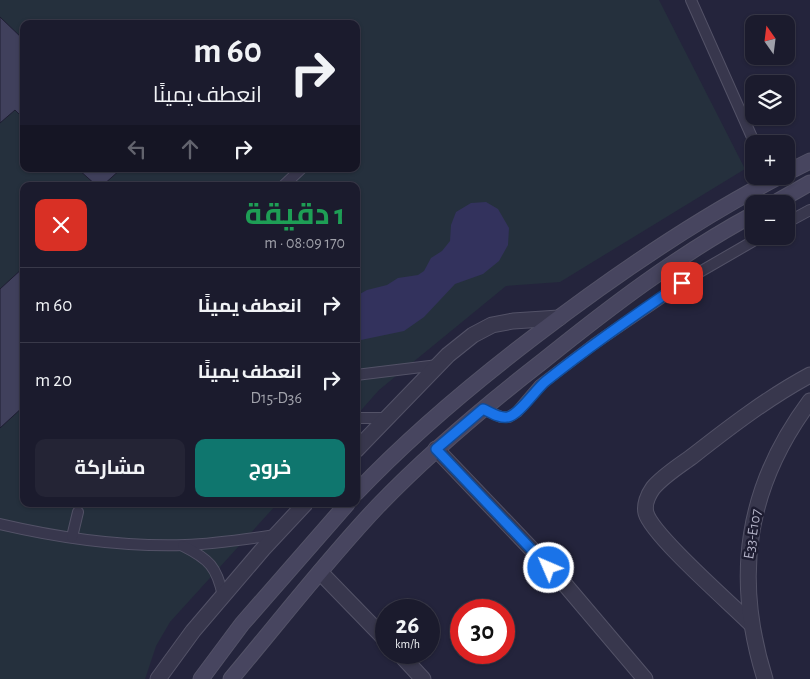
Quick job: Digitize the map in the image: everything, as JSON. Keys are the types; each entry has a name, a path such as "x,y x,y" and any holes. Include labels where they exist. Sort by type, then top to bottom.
{"street":[{"path":"795,168 810,161"},
{"path":"789,195 810,183"},
{"path":"360,490 386,462 446,407 559,318 650,253 762,185"},
{"path":"232,679 320,572 380,504 436,449 483,409 618,302 668,267 745,220"},
{"path":"360,446 439,365 473,335 492,325 513,321 559,318"},
{"path":"750,623 660,536 646,514 647,500 653,488 661,480 747,415 810,375"},
{"name":"E33-E107","path":"765,679 750,623 747,564 752,525 757,504 779,448 810,400"},
{"path":"436,449 562,581 645,679"},
{"path":"158,679 193,631 302,507"},
{"path":"201,679 255,608 344,507"},
{"path":"320,572 375,629"},
{"path":"409,664 423,679"}],"lane":[{"path":"691,0 751,135"},
{"path":"289,182 298,172"},
{"path":"795,218 810,210"},
{"path":"483,409 501,417 509,417 517,412 540,385 594,344 698,273 746,245"},
{"path":"360,375 439,365"},
{"path":"360,418 386,418"},
{"path":"72,537 78,512"},
{"path":"0,524 38,532 134,544 180,545 276,535"},
{"path":"180,545 205,558 212,565 218,576 223,596"}],"shaded area":[{"path":"0,0 659,0 745,169 560,282 506,286 379,390 360,411 360,182 20,182 20,507 274,507 170,622 156,646 145,679 0,679"},
{"path":"486,202 498,209 509,228 508,245 499,261 483,274 455,284 424,317 404,331 360,340 360,294 387,285 398,278 418,275 424,271 431,258 442,251 450,241 451,225 456,212 471,203"}],"building":[{"path":"0,17 20,36 20,115 15,110 0,123"},
{"path":"81,172 118,172 106,182 93,182"},
{"path":"20,271 20,410 0,428 0,289"}],"route":[{"path":"549,568 436,449 483,409 501,417 509,417 517,412 540,385 594,344 682,283"}]}
